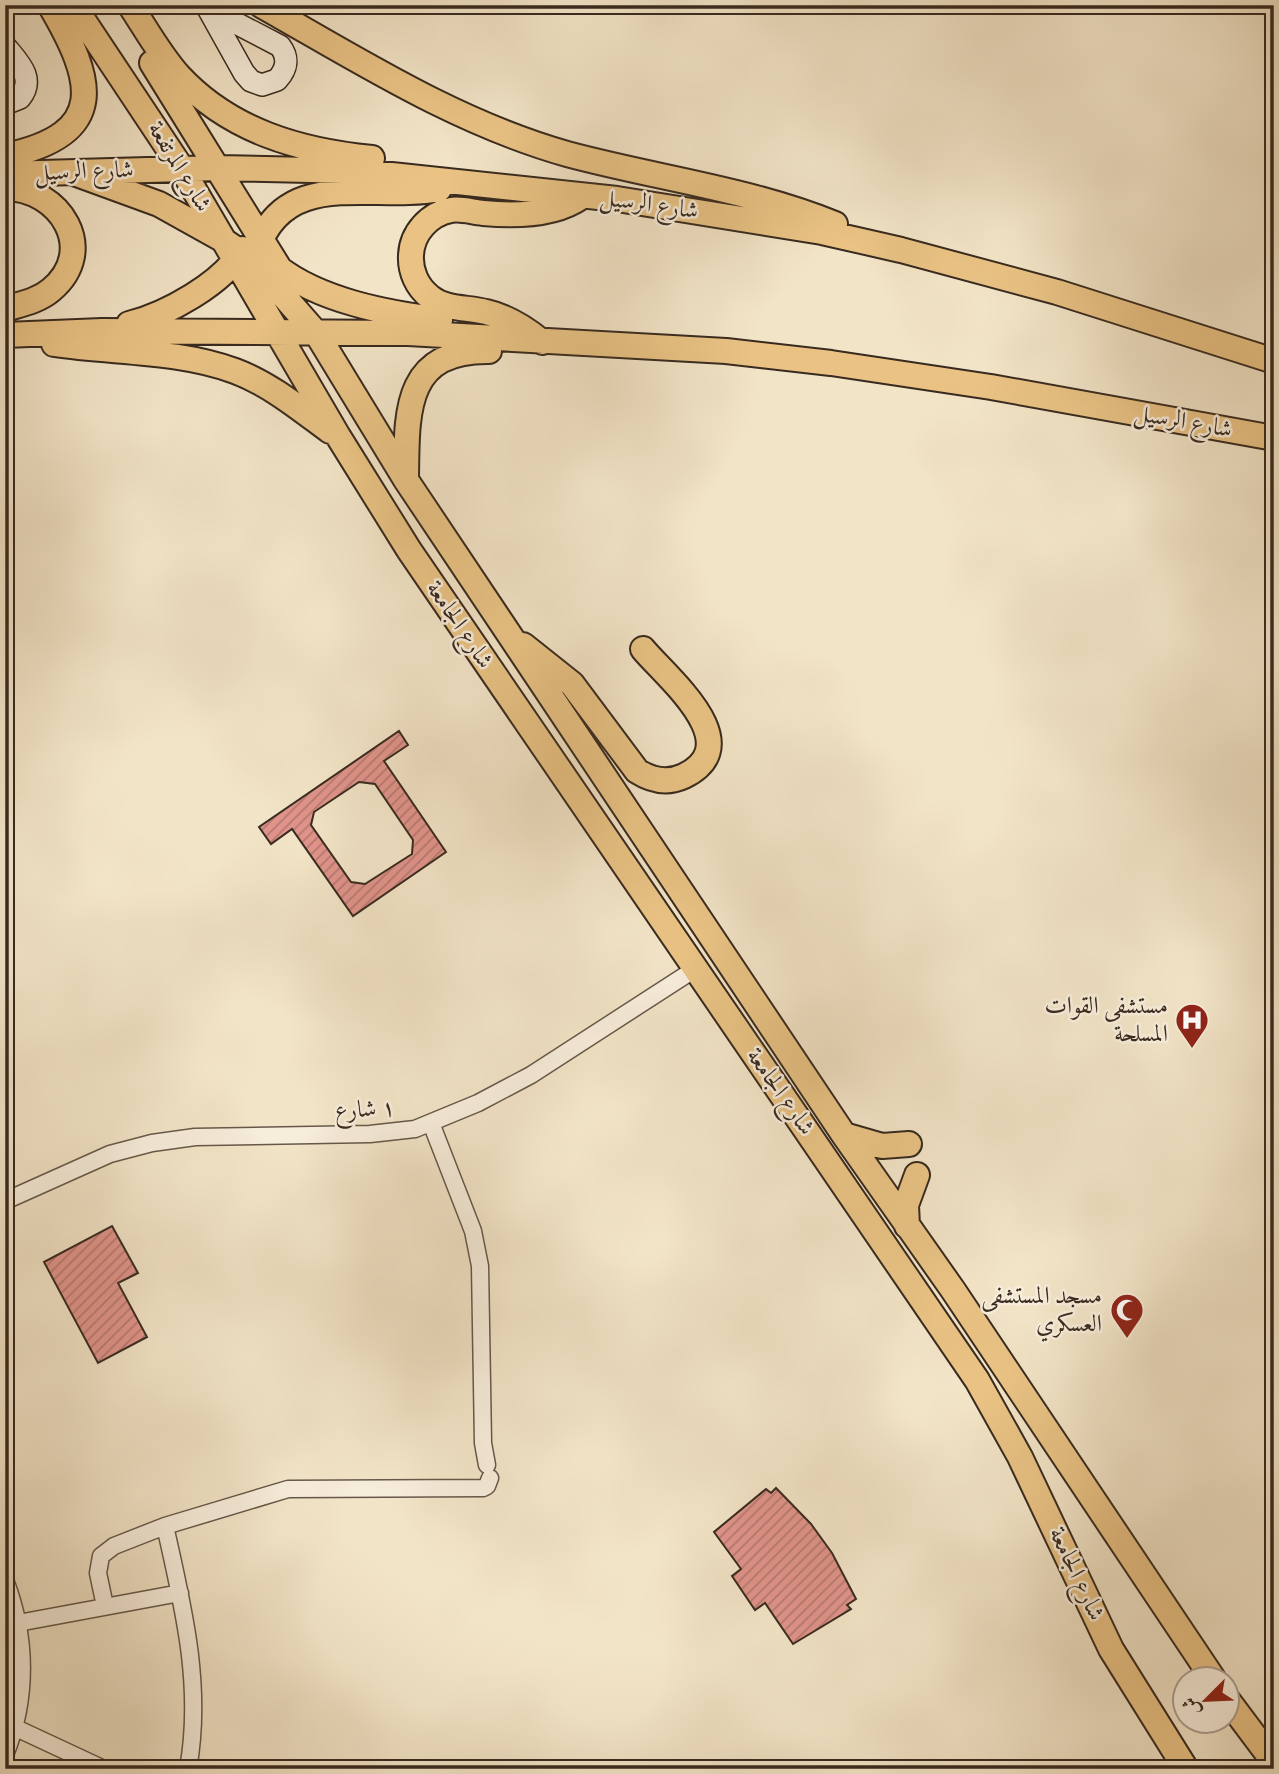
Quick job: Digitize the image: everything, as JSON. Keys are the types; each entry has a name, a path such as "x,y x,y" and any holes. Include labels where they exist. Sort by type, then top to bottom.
{"main road":[{"path":"5,156 56,140 80,112 84,95 84,74 50,5"},
{"name":"شارع المرتفعة","path":"73,5 182,169 220,238"},
{"name":"شارع المرتفعة","path":"115,5 219,168 277,334"},
{"path":"130,5 167,61 191,88 219,110 255,130 319,150 517,176 582,197"},
{"path":"261,5 435,102 499,131 567,153 770,201 901,250"},
{"path":"5,46 25,72 27,83 20,98 5,104"},
{"name":"شارع الرسيل","path":"5,174 219,168 354,171 582,197 822,232 901,250 1057,292 1274,361"},
{"path":"182,169 317,334"},
{"path":"74,173 159,204 249,251"},
{"path":"102,331 150,319 169,309 249,251 282,211 316,194 408,194 460,182"},
{"path":"5,188 35,192 54,204 66,222 71,244 68,265 57,284 40,298 5,309"},
{"path":"542,342 525,328 501,316 451,307 432,299 413,274 413,243 431,218 451,210 501,214 539,212 559,209 582,197"},
{"name":"شارع المرتفعة","path":"249,251 281,270 317,334"},
{"path":"281,270 369,309 484,327 511,340"},
{"name":"شارع الرسيل","path":"5,335 102,331 408,333 726,351 831,363 991,387 1274,438"},
{"name":"شارع الجامعة","path":"277,334 338,436 477,651 984,1392 1066,1549 1111,1649 1186,1769"},
{"name":"شارع الجامعة","path":"317,334 406,480 844,1135 1205,1666"},
{"path":"5,335 106,351 182,358 218,366 270,388 338,436"},
{"path":"406,480 407,418 412,395 423,375 440,360 461,353 564,352 608,345"},
{"path":"511,637 545,660 572,684 637,771 653,779 671,780 688,774 701,762 707,745 706,727 692,702 643,649"},
{"path":"844,1135 883,1146 909,1144"},
{"path":"907,1226 906,1205 917,1175"},
{"path":"1240,1716 1274,1762"}],"street":[{"name":"١ شارع","path":"5,1201 110,1154 152,1143 195,1137 393,1133 432,1123 531,1074 695,969"},
{"path":"105,1606 98,1573 101,1556 114,1546 165,1527 288,1489 475,1489 487,1486 489,1471 483,1443 480,1266 472,1231 432,1123"},
{"path":"165,1527 180,1593 192,1666 192,1731 188,1769"},
{"path":"5,1580 18,1623 22,1682 16,1728 5,1755"},
{"path":"18,1623 180,1593"},
{"path":"16,1728 102,1768"}],"building":[{"path":"399,731 408,745 384,761 446,852 353,916 292,829 271,844 259,827","holes":["359,782 375,784 413,840 412,854 365,884 351,882 311,825 314,812"]},
{"path":"112,1226 138,1273 118,1283 147,1337 98,1363 44,1262"},
{"path":"776,1488 811,1524 832,1553 856,1599 847,1605 851,1609 793,1644 765,1603 755,1610 732,1576 741,1569 714,1532 766,1489 771,1493"}],"place":[{"name":"مستشفى القوات المسلحة","path":"1192,1050"},
{"name":"مسجد المستشفى العسكري","path":"1127,1340"}]}
